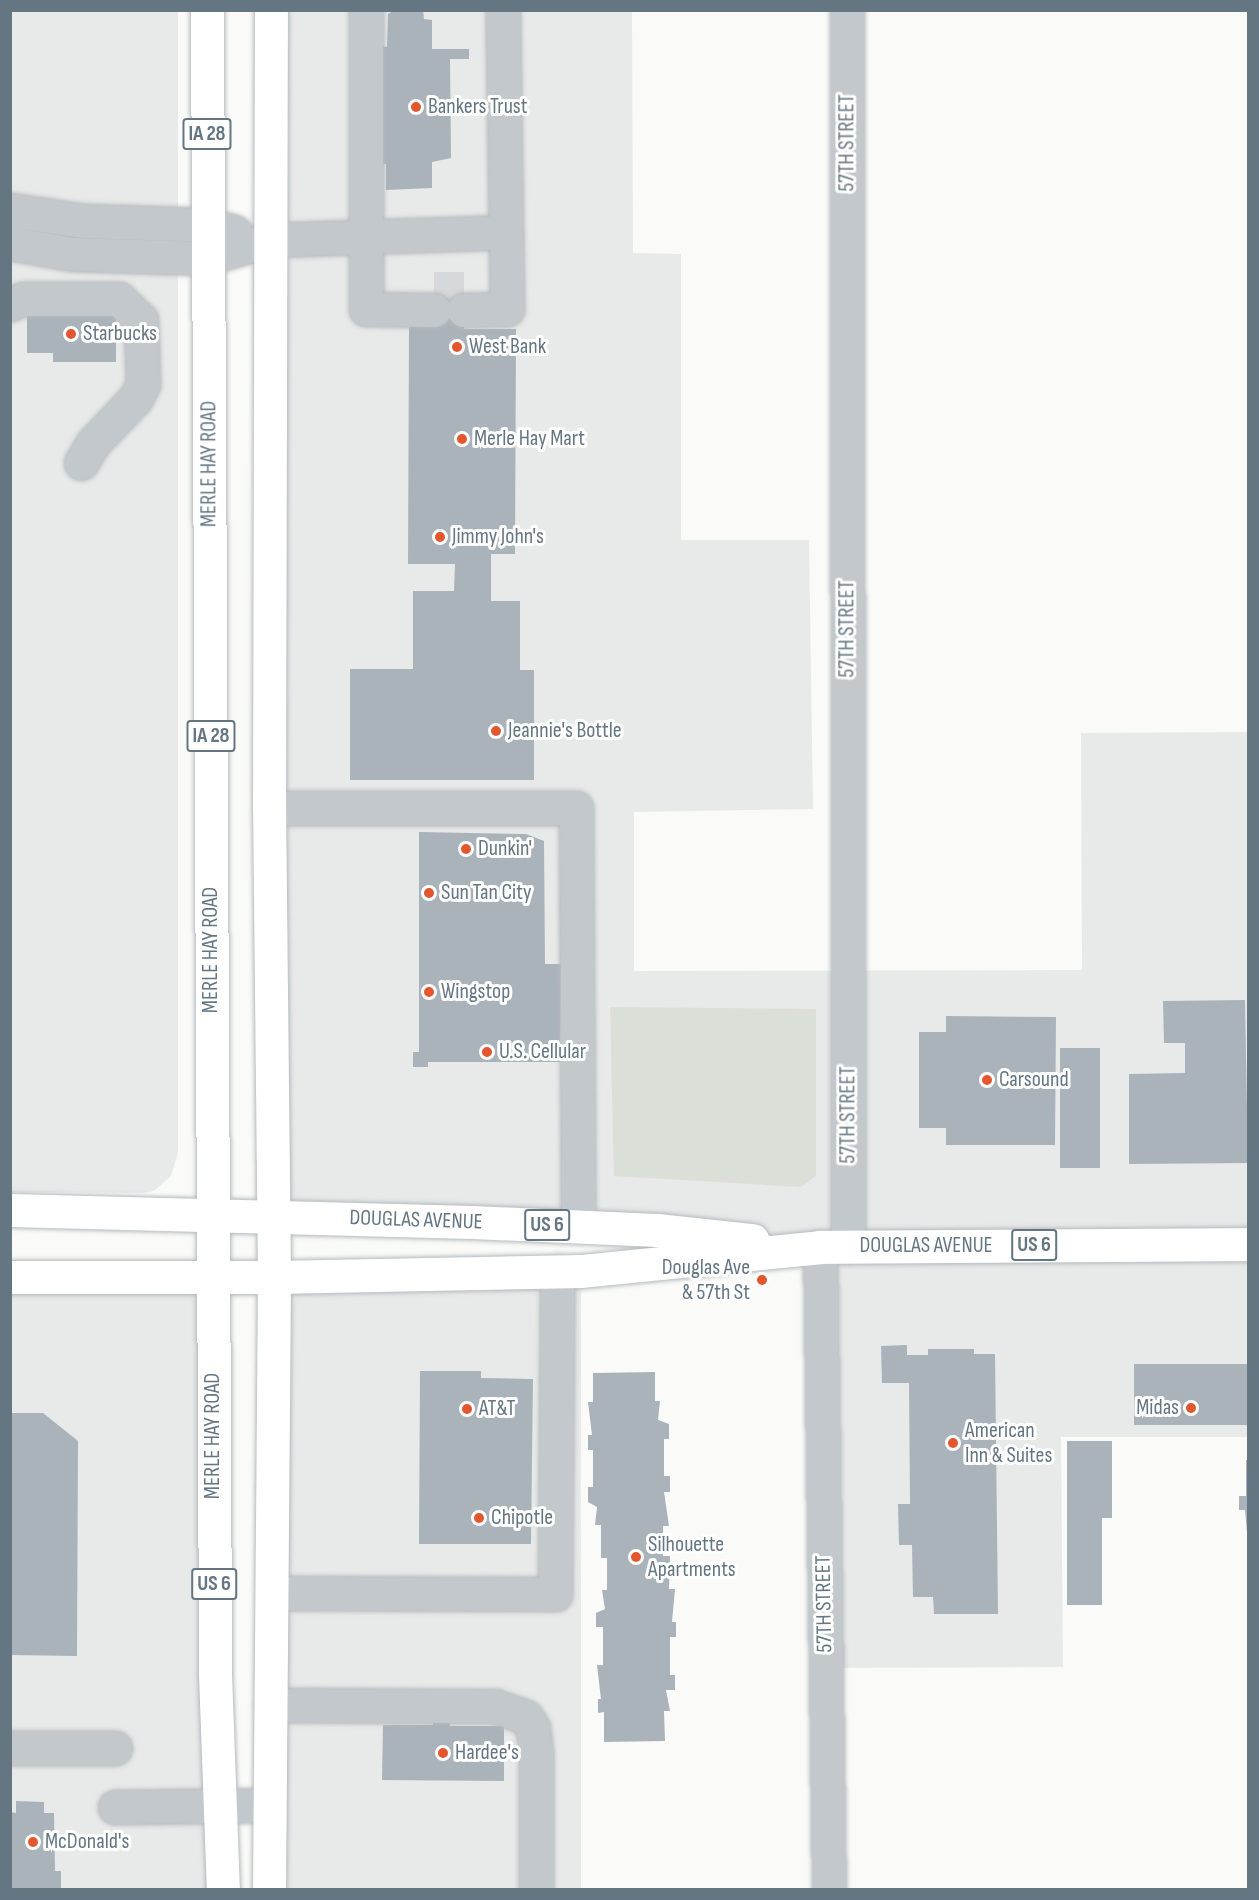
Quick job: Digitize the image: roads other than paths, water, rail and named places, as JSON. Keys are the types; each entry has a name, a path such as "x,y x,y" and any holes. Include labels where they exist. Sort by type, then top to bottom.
{"main road":[{"name":"MERLE HAY ROAD","path":"207,10 215,1674 223,1890"},
{"name":"IA 28","path":"271,10 269,808 274,1277"},
{"name":"DOUGLAS AVENUE","path":"10,1210 273,1215 578,1226 657,1230 834,1247"},
{"name":"DOUGLAS AVENUE","path":"10,1277 274,1277 557,1271 834,1247 1248,1244"},
{"path":"269,1890 274,1277"}],"street":[{"path":"366,10 366,299 506,299 503,10"},
{"name":"57TH STREET","path":"829,1890 847,10"},
{"path":"10,210 83,221 208,225 269,240"},
{"path":"10,243 73,254 207,258 269,240 506,232"},
{"path":"10,304 24,299 118,299 141,320 142,384 136,398 93,443 81,463"},
{"path":"269,808 576,808 578,1226"},
{"path":"272,1593 555,1594 557,1271"},
{"path":"270,1705 495,1706 525,1717 533,1728 536,1754 536,1890"},
{"path":"10,1748 116,1748"},
{"path":"115,1807 268,1805"}],"tunnel":[{"path":"434,288 464,288"}],"place":[{"name":"Bankers Trust","path":"416,107"},
{"name":"Starbucks","path":"71,334"},
{"name":"West Bank","path":"457,347"},
{"name":"Merle Hay Mart","path":"462,439"},
{"name":"Jimmy John's","path":"440,537"},
{"name":"Jeannie's Bottle","path":"496,731"},
{"name":"Dunkin'","path":"466,849"},
{"name":"Sun Tan City","path":"429,893"},
{"name":"Wingstop","path":"429,992"},
{"name":"U.S. Cellular","path":"487,1052"},
{"name":"Carsound","path":"987,1080"},
{"name":"Douglas Ave & 57th St","path":"762,1280"},
{"name":"Midas","path":"1191,1408"},
{"name":"AT&T","path":"467,1409"},
{"name":"American Inn & Suites","path":"953,1443"},
{"name":"Chipotle","path":"479,1518"},
{"name":"Silhouette Apartments","path":"636,1557"},
{"name":"Hardee's","path":"443,1753"},
{"name":"McDonald's","path":"33,1842"}]}
